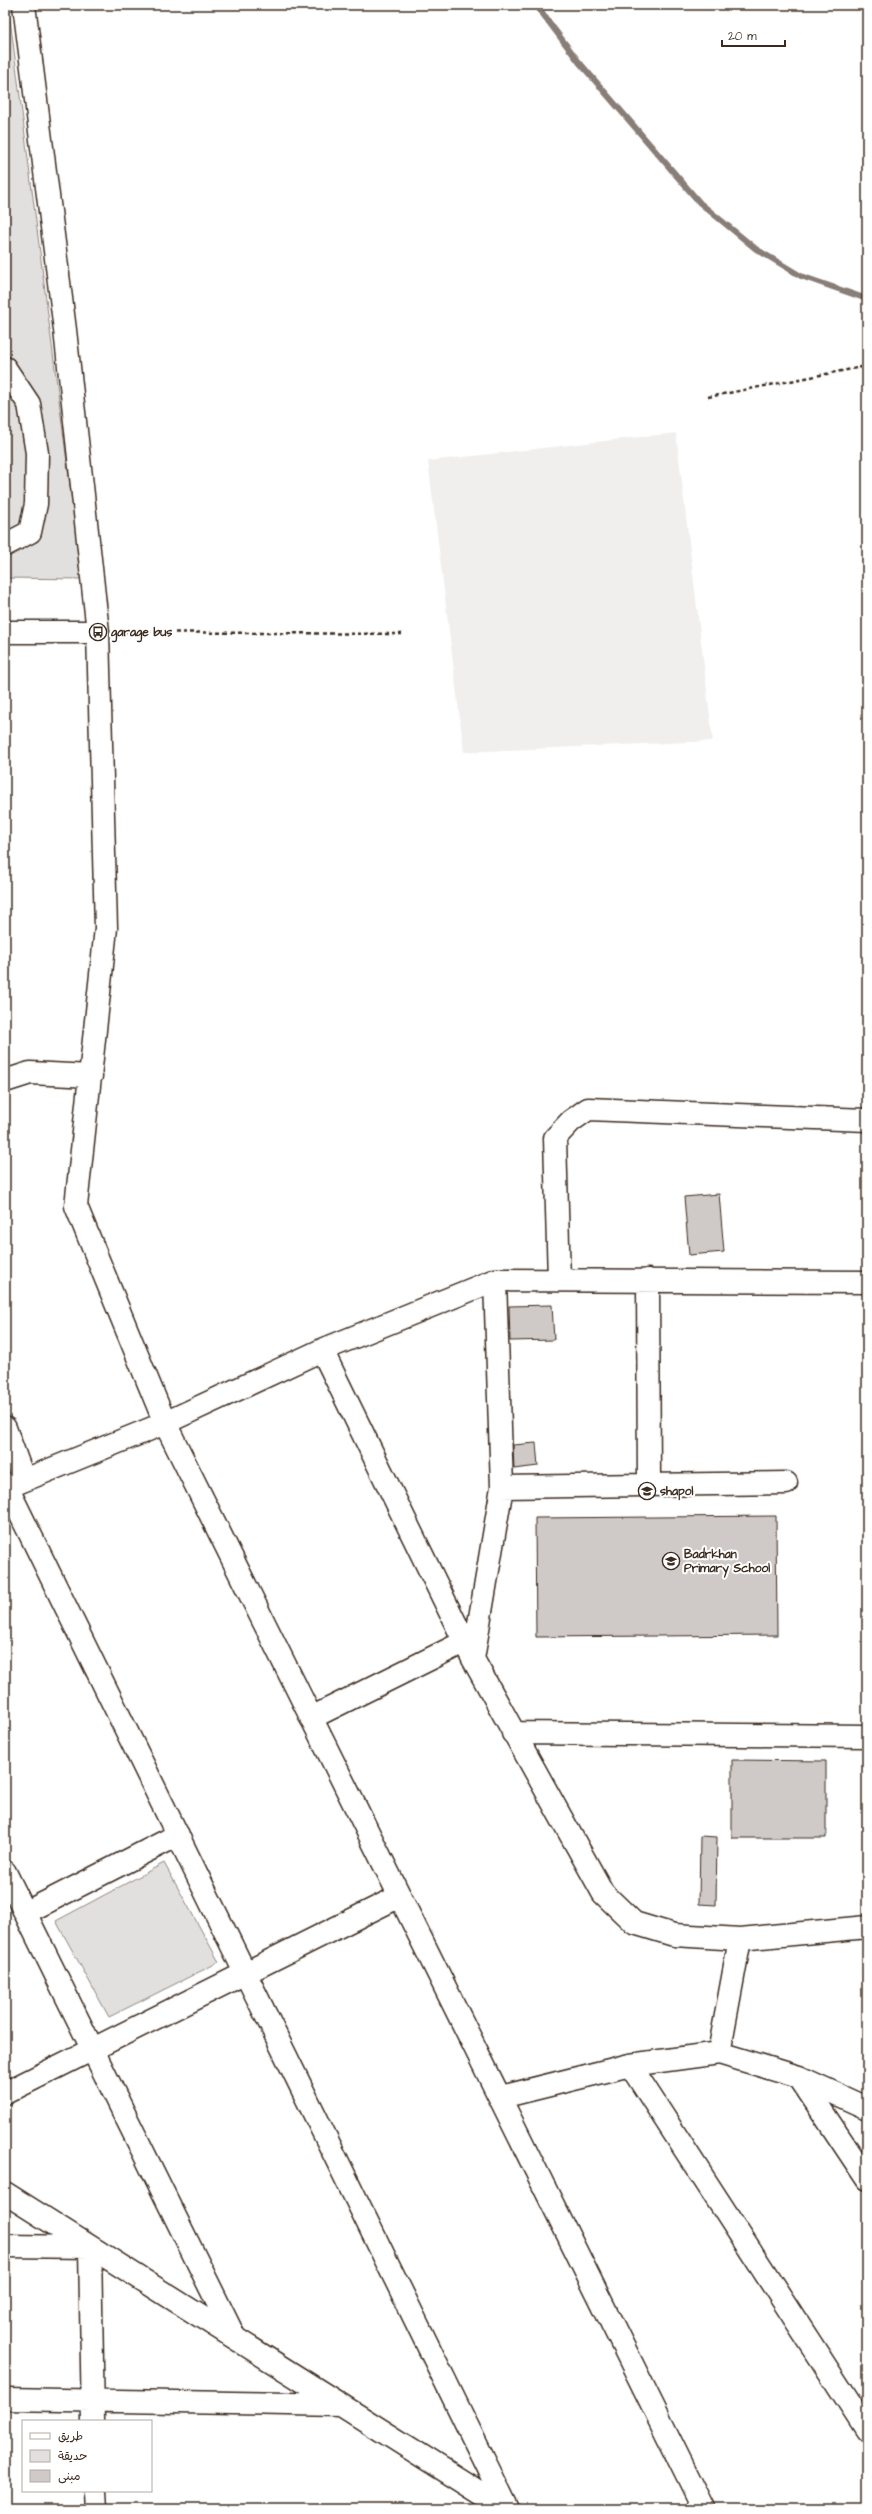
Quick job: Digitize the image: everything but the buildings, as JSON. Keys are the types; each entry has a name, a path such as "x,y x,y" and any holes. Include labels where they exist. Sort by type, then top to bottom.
{"street":[{"path":"24,5 65,330 98,632 106,928 76,1206 165,1423 501,2097 704,2509"},
{"path":"5,368 29,404 37,453 36,504 30,532 5,545"},
{"path":"5,632 98,632"},
{"path":"5,1081 30,1073 91,1076"},
{"path":"559,1280 555,1138 571,1121 588,1109 867,1120"},
{"path":"12,1485 165,1423 322,1350 495,1280 867,1282"},
{"path":"468,1651 502,1487 495,1280"},
{"path":"648,1280 650,1485"},
{"path":"322,1350 468,1651 603,1893 634,1924 674,1934 740,1938 867,1927"},
{"path":"5,1428 12,1485 178,1835 507,2509"},
{"path":"502,1487 786,1483"},
{"path":"312,1718 468,1651"},
{"path":"513,1733 867,1736"},
{"path":"25,1912 178,1835"},
{"path":"5,1872 94,2049 235,2338"},
{"path":"5,2093 400,1896"},
{"path":"720,2053 740,1938"},
{"path":"501,2097 630,2065 720,2053 799,2077 867,2108"},
{"path":"630,2065 867,2430"},
{"path":"799,2077 867,2179"},
{"path":"5,2193 507,2509"},
{"path":"5,2246 90,2247"},
{"path":"90,2247 93,2411"},
{"path":"5,2399 93,2411 341,2405"},
{"path":"95,2492 96,2509"}],"path":[{"path":"708,397 867,366"},
{"path":"98,632 402,634"}],"shaded area":[{"path":"676,433 713,741 464,752 428,461"}],"green space":[{"path":"5,10 9,11 82,579 5,578"},
{"path":"164,1863 219,1962 109,2017 56,1921"}],"waterway":[{"path":"536,5 579,62 700,203 756,249 801,276 867,299"}],"place":[{"name":"garage bus","path":"98,632"},
{"name":"shapol","path":"647,1491"},
{"name":"Badrkhan Primary School","path":"671,1561"}]}
